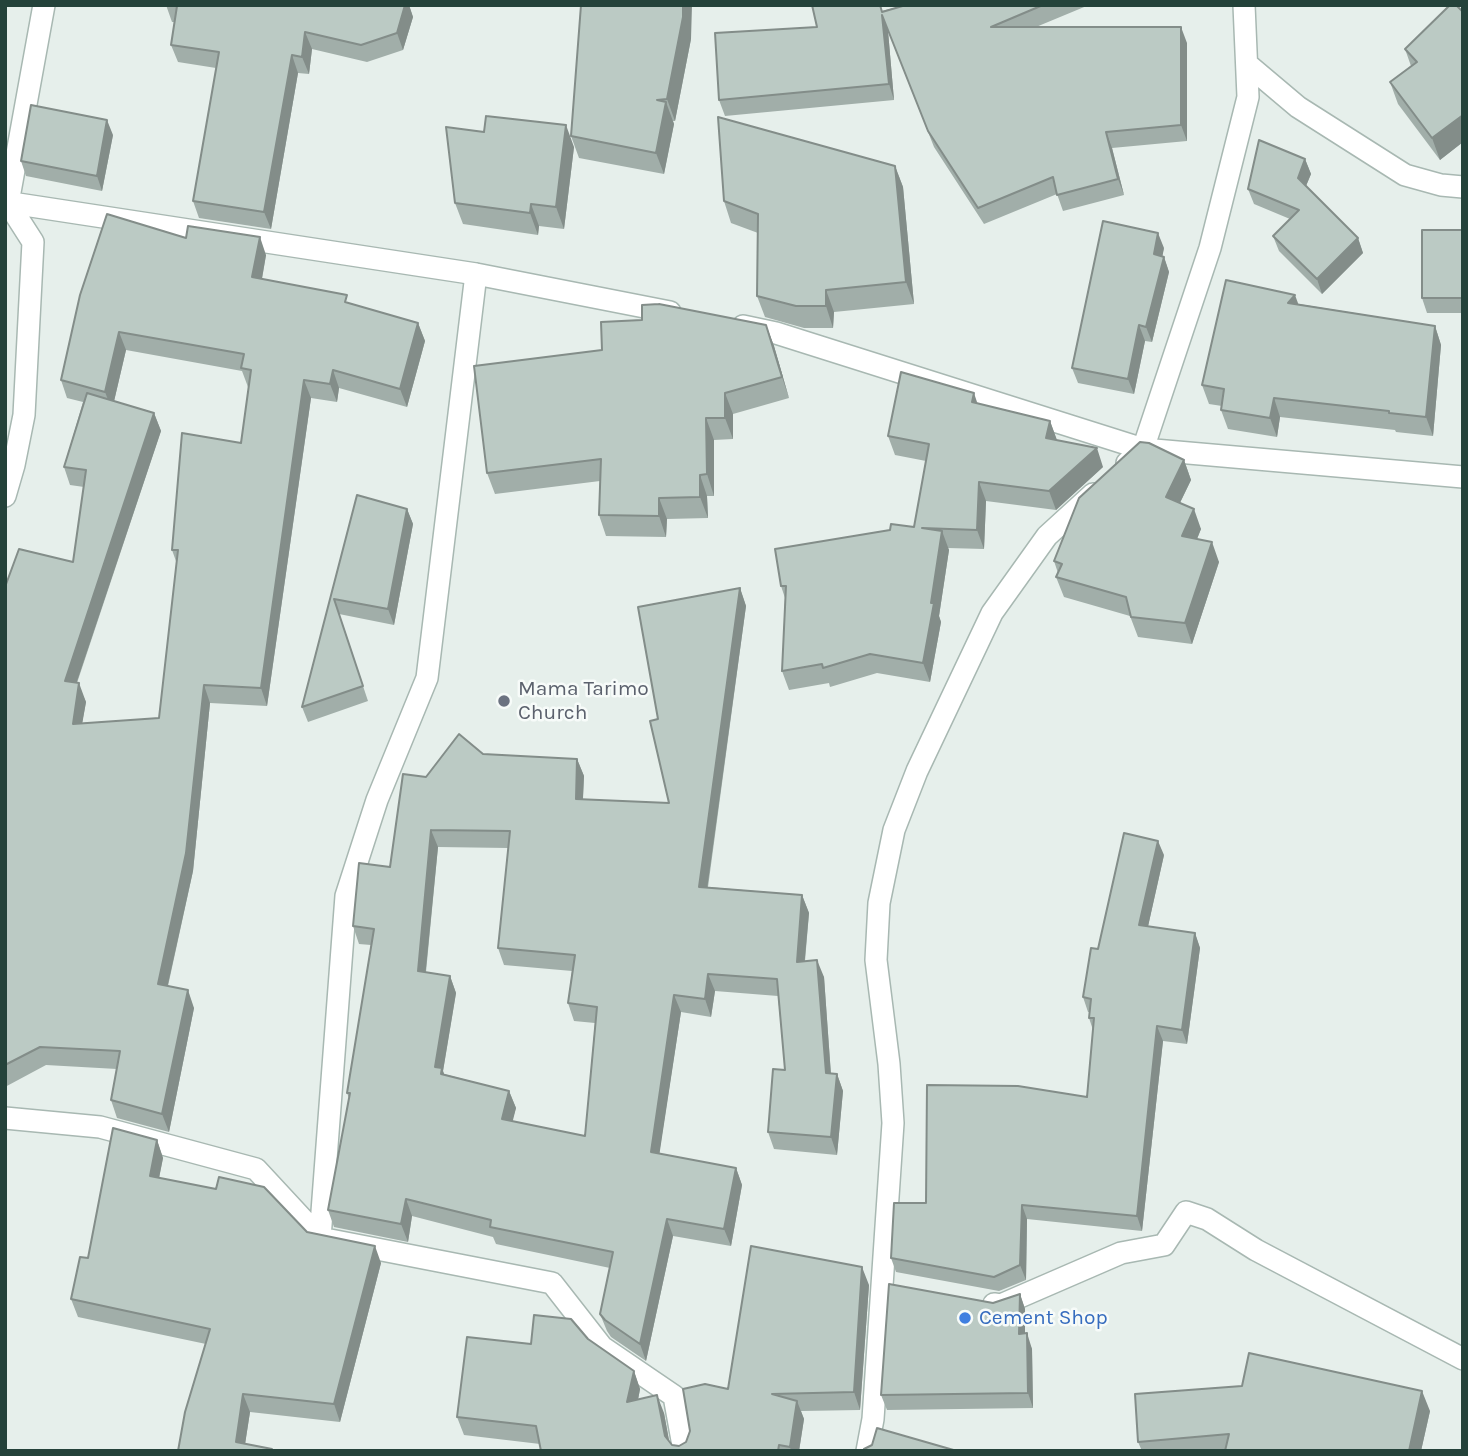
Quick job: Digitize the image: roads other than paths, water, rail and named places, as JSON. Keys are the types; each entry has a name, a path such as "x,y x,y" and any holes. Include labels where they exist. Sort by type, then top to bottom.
{"street":[{"path":"5,496 24,415 33,242 7,203 44,5"},
{"path":"867,1451 873,1419 893,1123 889,1063 876,960 879,903 894,830 917,771 992,613 1046,536 1143,449 1210,248 1248,96 1244,5"},
{"path":"1247,64 1298,107 1405,175 1441,185 1463,187"},
{"path":"7,203 477,274 694,317"},
{"path":"320,1238 346,896 377,800 427,678 477,274"},
{"path":"721,322 776,333 1143,449 1463,477"},
{"path":"5,1118 100,1128 256,1169 320,1238 552,1283 602,1348 674,1396 684,1451"},
{"path":"975,1300 1001,1305 1121,1253 1164,1245 1186,1212 1207,1219 1256,1250 1463,1359"},
{"path":"882,1283 909,1288"}],"place":[{"name":"Mama Tarimo Church","path":"504,701"},
{"name":"Cement Shop","path":"965,1318"}]}
